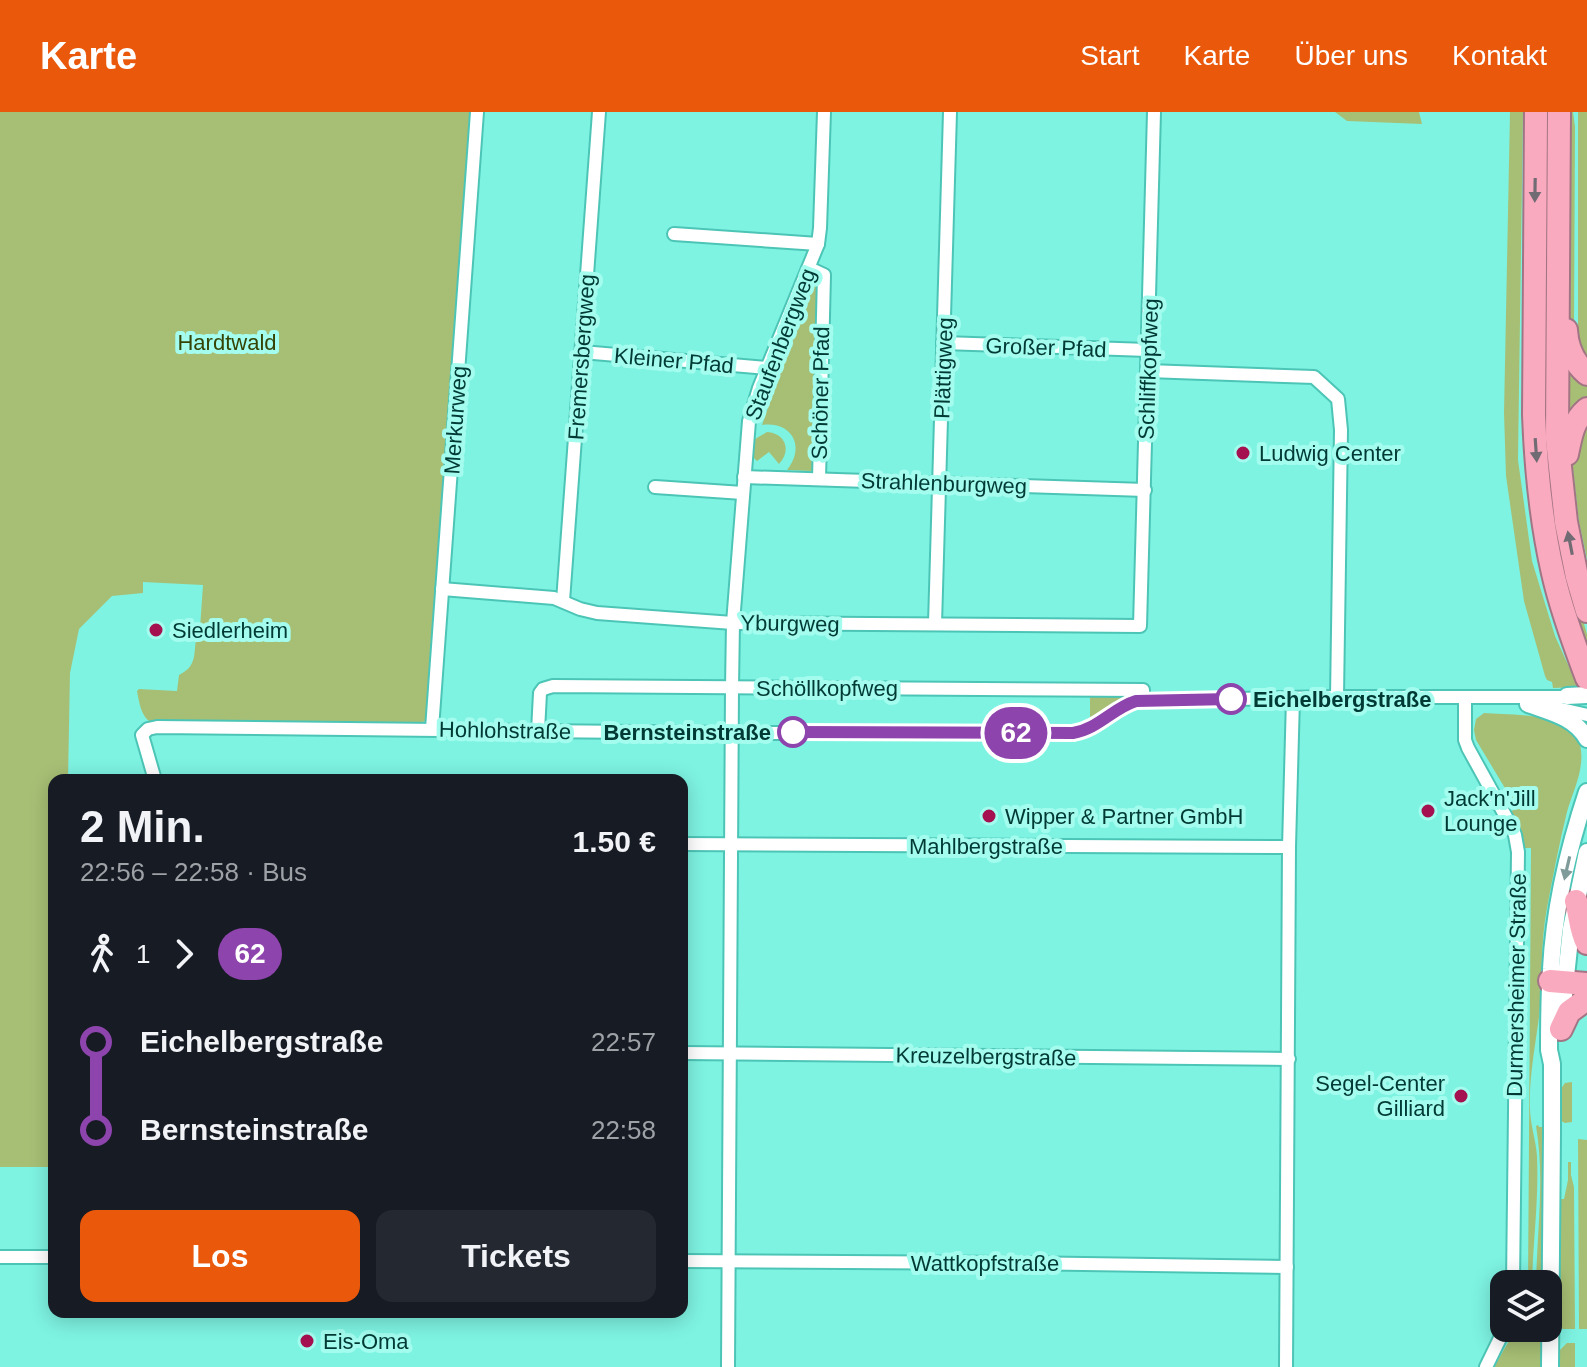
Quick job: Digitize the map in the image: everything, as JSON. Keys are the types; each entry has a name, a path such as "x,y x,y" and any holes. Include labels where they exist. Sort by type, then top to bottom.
{"highway":[{"path":"1536,112 1536,454 1545,534 1554,575 1569,630 1587,678"},
{"path":"1559,112 1557,412 1560,474 1571,549 1587,611"},
{"path":"1557,250 1567,290 1569,348 1576,363 1587,374"},
{"path":"1560,474 1572,430 1587,409"},
{"path":"1576,901 1587,943"},
{"path":"1561,1029 1569,1012 1587,999"}],"street":[{"name":"Merkurweg","path":"432,729 477,112"},
{"name":"Fremersbergweg","path":"563,601 587,352 599,112"},
{"name":"Staufenbergweg","path":"731,733 733,623 749,421 752,406 818,244 824,112"},
{"name":"Plättigweg","path":"935,624 950,112"},
{"name":"Schliffkopfweg","path":"1140,626 1154,112"},
{"name":"Staufenbergweg","path":"674,234 818,244"},
{"name":"Schöner Pfad","path":"809,268 824,275 819,479"},
{"name":"Großer Pfad","path":"943,343 1148,350"},
{"name":"Kleiner Pfad","path":"587,352 767,368"},
{"path":"1148,371 1314,377 1338,399 1341,430 1337,697"},
{"name":"Strahlenburgweg","path":"744,477 1145,490"},
{"path":"655,487 743,493"},
{"name":"Yburgweg","path":"442,589 545,597 597,613 733,623 1140,626"},
{"name":"Schöllkopfweg","path":"538,731 540,693 548,687 1143,690 1143,701"},
{"path":"1567,696 1587,698"},
{"name":"Hohlohstraße","path":"153,774 142,735 144,731 157,727 1073,733 1093,727 1126,704 1143,701 1567,696"},
{"path":"1286,1367 1289,847 1293,698"},
{"name":"Durmersheimer Straße","path":"1465,698 1465,740 1511,826 1518,852 1513,1270"},
{"name":"Hohlohstraße","path":"1481,698 1552,706 1587,715"},
{"path":"1528,704 1574,723 1587,739"},
{"path":"728,1367 731,733"},
{"name":"Durmersheimer Straße","path":"1550,1367 1552,1064 1549,1050 1568,975 1563,883 1587,792"},
{"name":"Mahlbergstraße","path":"688,844 1289,847"},
{"name":"Durmersheimer Straße","path":"1552,1064 1558,1051 1576,901 1587,852"},
{"name":"Kreuzelbergstraße","path":"688,1053 1289,1059"},
{"path":"0,1257 48,1257"},
{"name":"Wattkopfstraße","path":"688,1261 1287,1267"},
{"path":"1486,1367 1498,1342"}],"green space":[{"name":"Hardtwald","path":"0,112 472,112 428,717 426,721 418,723 151,722 143,713 137,691 177,691 179,675 191,666 193,660 200,628 203,585 143,582 143,593 112,596 79,629 70,673 68,774 48,774 48,1167 0,1167"},
{"path":"1335,112 1419,112 1422,124 1347,121"},
{"path":"1510,112 1523,112 1518,460 1532,561 1555,636 1578,687 1553,688 1552,682 1545,676 1524,601 1506,476 1504,413"},
{"path":"1546,112 1551,112 1567,566 1587,634 1587,652 1558,554 1548,490 1543,412"},
{"path":"1568,112 1573,112 1575,127 1574,329 1570,334 1571,152"},
{"path":"1578,112 1587,112 1587,356 1578,335"},
{"path":"811,276 819,279 812,471 787,470 795,453 793,437 781,427 762,425 776,384 768,382"},
{"path":"1569,363 1587,379 1587,402 1568,419"},
{"path":"1587,417 1587,559 1572,460"},
{"path":"767,432 778,435 785,443 785,453 779,464 769,452 757,461 753,456 755,439"},
{"path":"1119,695 1124,699 1090,721 1090,696"},
{"path":"1484,713 1551,720 1573,732 1581,750 1580,769 1561,836 1543,935 1540,1003 1530,1096 1537,1172 1533,1270 1528,1270 1531,848 1523,848 1522,835 1510,812 1517,808 1476,740 1476,719"},
{"path":"1572,1082 1572,1122 1565,1123 1561,1121 1560,1090 1565,1083"},
{"path":"1536,1126 1543,1127 1544,1145 1543,1270 1537,1270 1540,1185"},
{"path":"1578,1139 1587,1140 1587,1329 1579,1329"},
{"path":"1568,1162 1571,1162 1574,1187 1575,1329 1562,1329 1562,1270 1559,1270 1561,1199 1564,1199"},
{"path":"1508,1342 1543,1342 1543,1367 1494,1367"},
{"path":"1567,1343 1575,1343 1575,1367 1559,1367 1559,1351"}],"bus line":[{"name":"62","path":"793,732 1073,733 1093,727 1126,704 1136,701 1231,699"}],"place":[{"name":"Ludwig Center","path":"1243,453"},
{"name":"Siedlerheim","path":"156,630"},
{"name":"Eichelbergstraße","path":"1231,699"},
{"name":"Bernsteinstraße","path":"793,732"},
{"name":"Jack'n'Jill Lounge","path":"1428,811"},
{"name":"Wipper & Partner GmbH","path":"989,816"},
{"name":"Segel-Center Gilliard","path":"1461,1096"},
{"name":"Eis-Oma","path":"307,1341"}]}
